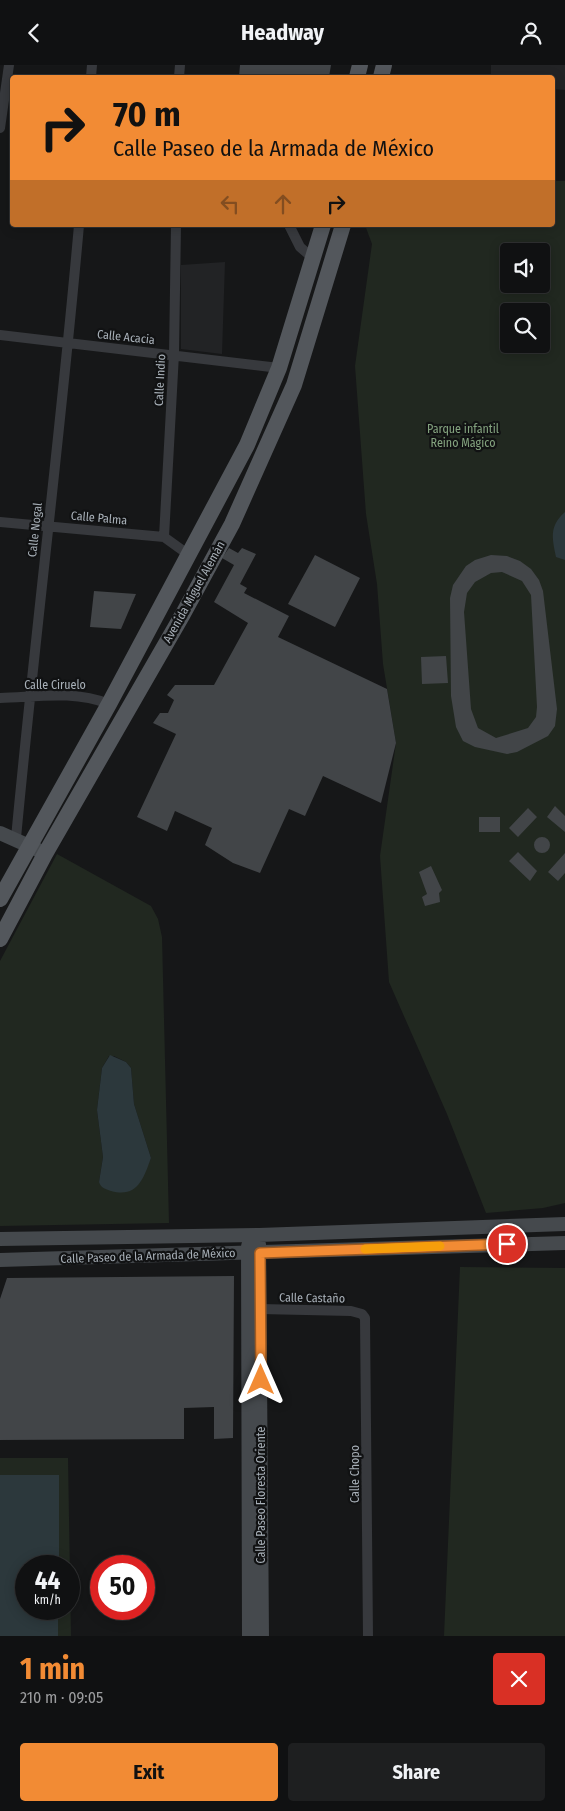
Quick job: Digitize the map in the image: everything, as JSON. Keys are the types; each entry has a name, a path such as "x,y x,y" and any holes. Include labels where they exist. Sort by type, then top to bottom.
{"main road":[{"name":"Avenida Miguel Alemán","path":"0,899 23,842 108,704 247,445 279,368 322,227"},
{"name":"Avenida Miguel Alemán","path":"0,939 45,854 183,614 232,524 294,385 342,227"},
{"path":"0,833 23,842 45,854"},
{"name":"Calle Paseo de la Armada de México","path":"0,1239 253,1235 564,1224"},
{"name":"Calle Paseo Floresta Oriente","path":"253,1235 260,1309 262,1636"},
{"path":"174,1236 176,1255"},
{"path":"105,1237 106,1257"},
{"name":"Calle Paseo de la Armada de México","path":"0,1260 565,1243"},
{"name":"Calle Paseo Floresta Oriente","path":"248,1636 254,1253"}],"street":[{"path":"0,128 8,105 9,65"},
{"name":"Calle Nogal","path":"23,842 29,697 69,343 79,227"},
{"name":"Calle Indio","path":"164,537 174,355 176,227"},
{"path":"290,227 300,247 314,259"},
{"name":"Calle Acacia","path":"0,335 279,368"},
{"name":"Calle Palma","path":"0,522 164,537"},
{"path":"164,537 189,555"},
{"name":"Calle Ciruelo","path":"0,698 84,695 108,704"},
{"name":"Calle Castaño","path":"260,1309 351,1311 362,1314"},
{"name":"Calle Chopo","path":"362,1314 366,1324 368,1636"}],"shaded area":[{"path":"491,65 565,65 565,90 555,89 555,75 491,75"},
{"path":"225,262 222,354 181,349 181,265"},
{"path":"565,512 565,560 556,557 553,533 556,522"},
{"path":"110,1055 126,1062 131,1068 134,1104 151,1158 142,1180 127,1192 107,1190 99,1182 103,1157 97,1110 102,1068"},
{"path":"0,1475 59,1475 59,1555 15,1555 15,1620 58,1620 58,1636 0,1636"}],"green space":[{"name":"Parque infantil Reino Mágico","path":"555,181 565,181 565,1203 543,1208 486,1213 447,1114 389,982 380,856 396,743 383,664 377,584 366,514 355,366 372,244 366,227 555,227"},
{"path":"57,854 151,906 158,919 162,937 169,1223 0,1226 0,961","holes":["109,1056 114,1056 126,1062 131,1068 134,1104 151,1158 140,1182 99,1182 103,1157 97,1110 102,1068"]},
{"path":"460,1267 565,1268 565,1636 444,1636"},
{"path":"0,1458 68,1458 70,1555 15,1555 15,1620 71,1620 71,1636 0,1636"}],"building":[{"path":"240,65 331,65 329,75 239,75"},
{"path":"229,548 238,553 242,548 256,554 240,584 247,588 244,593 289,616 278,637 387,689 396,743 381,803 323,776 305,816 289,809 260,873 233,863 205,845 212,828 175,811 167,831 137,817 176,734 153,723 160,713 168,713 174,700 167,695 175,685 214,685 248,623 214,602 234,565 222,558"},
{"path":"315,555 360,578 335,627 288,604"},
{"path":"491,555 507,556 520,561 531,569 539,580 543,591 557,709 555,726 548,736 517,752 507,754 475,747 463,741 456,727 451,696 450,598 453,585 466,566 475,560","holes":["502,572 522,581 531,595 536,717 528,728 496,738 478,728 471,709 464,612 467,593 475,582 491,573"]},
{"path":"94,591 136,594 121,629 90,627"},
{"path":"446,656 448,683 422,684 421,657"},
{"path":"555,806 565,816 565,832 547,817"},
{"path":"528,808 537,817 518,837 509,828"},
{"path":"479,817 500,817 500,832 479,832"},
{"path":"542,837 548,839 550,845 548,851 542,853 536,851 534,845 536,839"},
{"path":"518,852 537,871 530,881 509,861"},
{"path":"565,853 565,873 558,881 548,872"},
{"path":"431,866 442,890 439,893 440,902 425,906 422,897 427,894 419,872"},
{"path":"234,1276 233,1438 214,1439 214,1407 184,1408 184,1439 0,1440 0,1299 7,1278"}],"slow traffic":[{"path":"365,1249 440,1246"}],"route":[{"path":"261,1380 260,1253 507,1244"}]}
